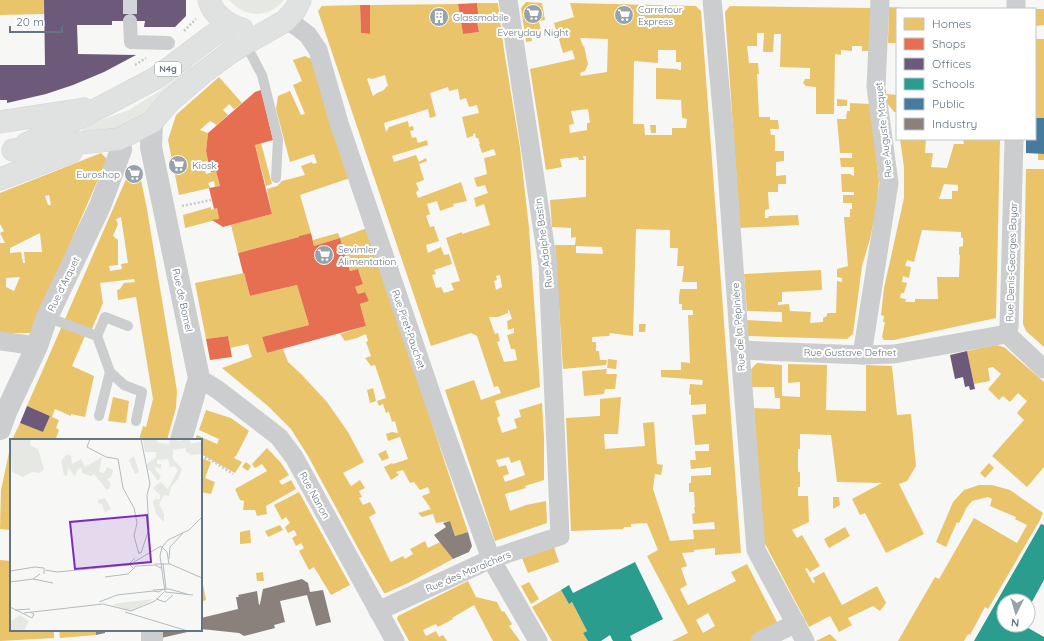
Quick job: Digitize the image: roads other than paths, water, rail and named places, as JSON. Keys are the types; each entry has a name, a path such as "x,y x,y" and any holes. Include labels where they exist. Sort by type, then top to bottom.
{"main road":[{"path":"6,152 119,139 152,122 170,101 204,72 231,52 277,26 295,10 300,0"},
{"path":"209,2 218,16 230,25 241,29 277,26"},
{"name":"N4g","path":"6,152 103,106 156,78 212,36 230,25"},
{"path":"0,122 103,106"},
{"path":"0,179 97,142"}],"street":[{"name":"Rue Adolphe Bastin","path":"508,0 548,265 560,536"},
{"name":"Rue de la Pépinière","path":"712,0 725,143 756,550 805,641"},
{"name":"Rue Auguste Maquet","path":"862,355 889,183 876,87 880,0"},
{"path":"130,22 131,42 168,43"},
{"name":"Rue Piret-Pauchet","path":"277,26 295,25 308,35 318,50 341,130 435,405 491,559 538,641"},
{"name":"Rue de Bomel","path":"152,122 150,146 199,378 181,439"},
{"path":"119,139 153,159"},
{"name":"Rue d'Arquet","path":"0,429 6,412 38,346 47,316 100,206 121,150 119,139"},
{"name":"Rue Denis-Georges Bayar","path":"1014,140 1009,327 1007,334 1044,369"},
{"name":"Rue Gustave Defnet","path":"740,350 862,355 894,354 1007,334"},
{"path":"0,341 38,346"},
{"name":"Rue Nanon","path":"199,378 218,390 279,437 290,452 395,641"},
{"name":"Rue des Maraîchers","path":"378,611 491,559 560,536"},
{"path":"760,641 796,623"}],"lane":[{"path":"246,44 262,75 278,139 276,178"},
{"path":"47,316 98,336"},
{"path":"128,326 105,317 98,336 110,372 124,385 142,392 136,421"},
{"path":"99,416 110,372"}],"tunnel":[{"path":"130,0 130,21"}],"place":[{"name":"Everyday Night","path":"533,14"},
{"name":"Carrefour Express","path":"624,15"},
{"name":"Glassmobile","path":"439,17"},
{"name":"Kiosk","path":"178,165"},
{"name":"Euroshop","path":"134,174"},
{"name":"Sevimler Alimentation","path":"324,255"}]}
